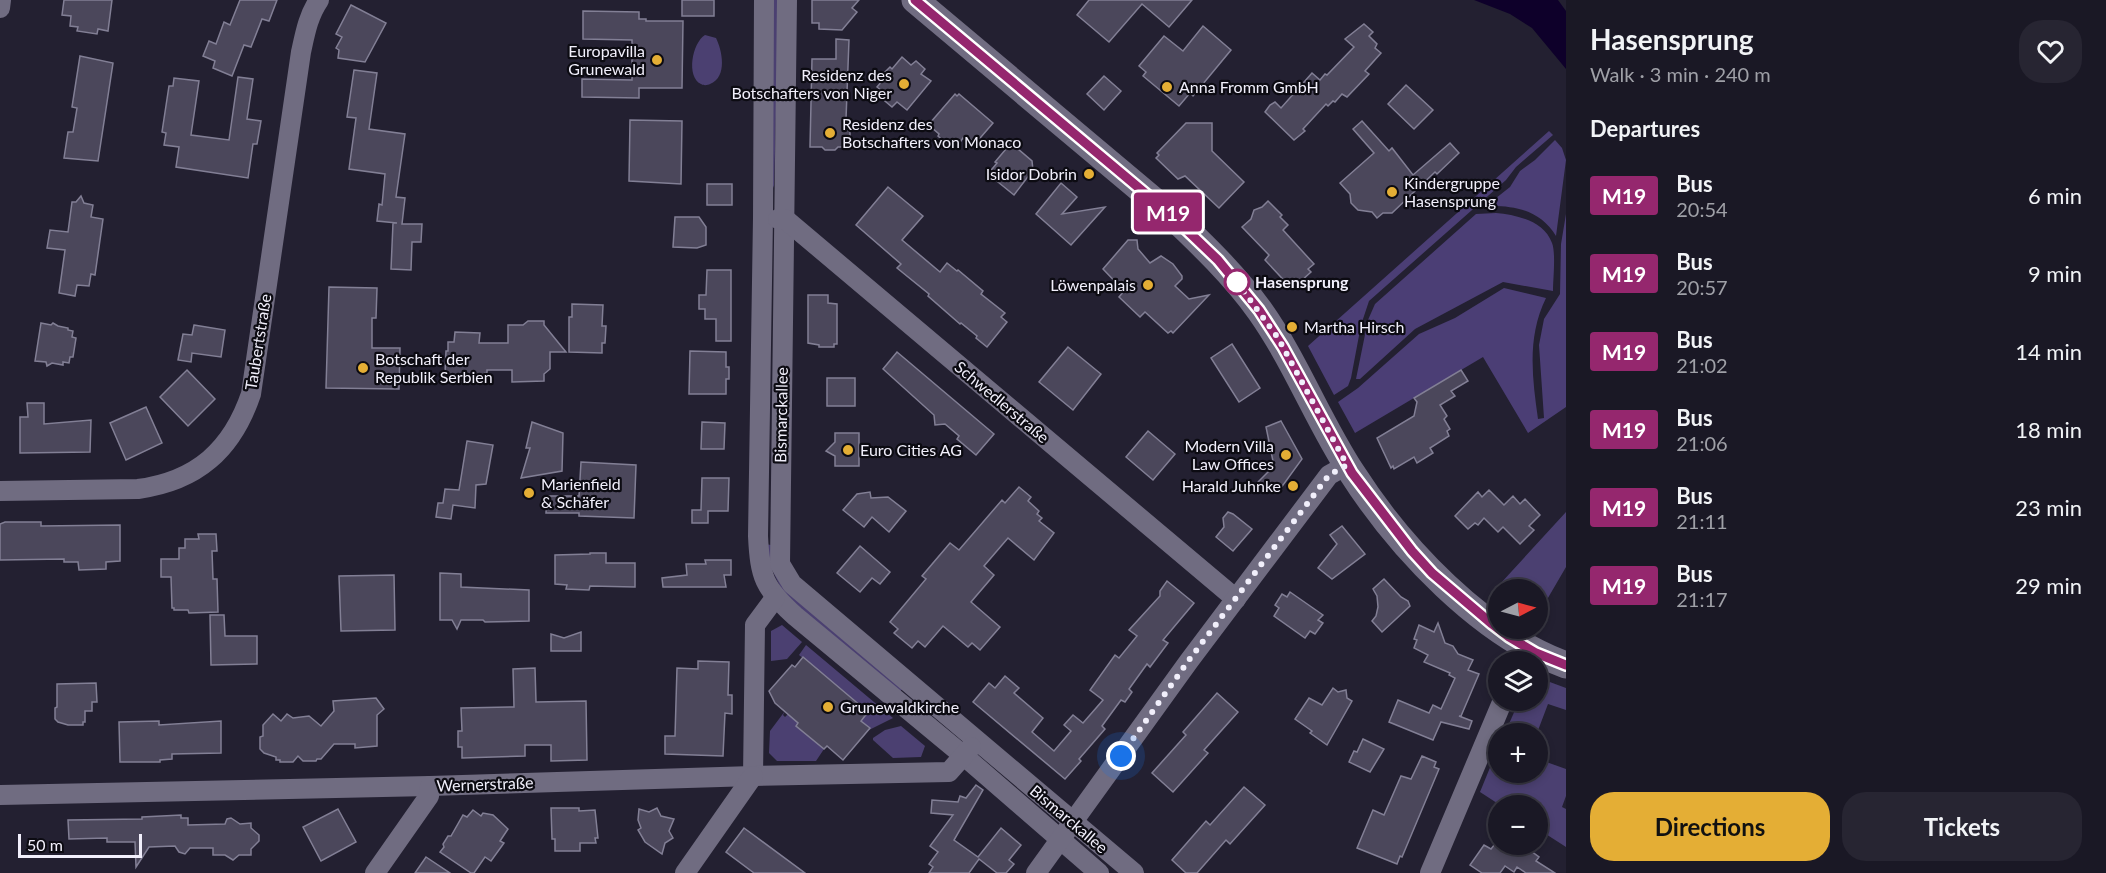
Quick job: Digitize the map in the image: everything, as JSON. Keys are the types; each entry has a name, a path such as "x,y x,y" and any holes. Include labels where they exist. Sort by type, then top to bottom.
{"main road":[{"path":"915,0 1170,214 1218,260 1259,310 1278,338 1347,465 1365,491 1432,573 1492,624 1519,651"},
{"path":"1548,660 1566,665"}],"street":[{"path":"0,8 1,0"},
{"name":"Taubertstraße","path":"0,491 154,487 189,475 224,445 236,430 251,394 300,52 313,9 319,0"},
{"name":"Bismarckallee","path":"764,0 758,536 760,567 775,598 1099,873"},
{"name":"Bismarckallee","path":"787,0 780,564 792,584 1134,873"},
{"path":"763,218 785,219"},
{"name":"Schwedlerstraße","path":"785,219 1236,599"},
{"path":"1036,873 1189,660 1329,475 1347,465"},
{"path":"685,873 753,776 755,625 775,598"},
{"path":"1430,873 1498,711"},
{"path":"963,756 977,741"},
{"name":"Wernerstraße","path":"0,795 949,772 963,756"},
{"path":"375,873 429,796 430,786"}],"shaded area":[{"path":"770,0 779,0 774,188 770,177"},
{"path":"1474,0 1558,0 1566,11 1566,69 1532,28 1510,14"},
{"path":"705,35 716,38 722,63 716,81 705,85 696,80 693,75 692,60 700,39"},
{"path":"1549,131 1553,135 1516,167 1506,180 1369,301 1361,325 1351,378 1348,386 1334,395 1308,346"},
{"path":"1555,140 1562,148 1566,160 1556,236 1542,220 1526,211 1486,206 1510,187 1520,171"},
{"path":"1496,213 1529,220 1548,235 1554,253 1553,291 1503,282 1415,329 1360,379 1356,379 1368,320 1375,304 1476,214"},
{"path":"1566,214 1566,407 1528,433 1483,357 1355,433 1338,402 1358,388 1419,334 1455,318 1504,288 1546,298 1536,327 1533,357 1538,419 1544,418 1539,345 1544,319 1560,294 1561,244"},
{"path":"1566,512 1566,567 1548,598 1548,579 1505,579"},
{"path":"765,544 771,545 773,561 903,688 898,694 791,603 775,575"},
{"path":"782,625 802,642 787,659 771,661 771,631"},
{"path":"806,645 893,718 867,731 869,728 861,721 868,712 799,655"},
{"path":"1548,681 1566,688 1566,710 1548,704"},
{"path":"785,711 783,715 785,717 788,714 799,723 796,726 824,749 816,761 777,761 769,753 770,731"},
{"path":"1515,711 1545,711 1541,723 1509,723"},
{"path":"901,726 925,746 921,757 893,758 873,740 885,730"},
{"path":"1548,763 1566,769 1566,796 1562,807 1566,809 1566,847 1548,835 1548,795 1488,795 1488,797 1480,792 1488,772 1488,783 1548,783"}],"building":[{"path":"64,0 112,0 108,31 98,29 97,34 77,31 78,27 70,26 71,16 62,15"},
{"path":"240,0 277,0 269,21 262,19 251,47 244,45 232,76 213,68 215,61 203,56 209,41 216,44 224,22 230,25"},
{"path":"682,0 714,0 714,16 682,16"},
{"path":"812,0 859,0 852,8 857,12 842,30 819,29 819,23 812,23"},
{"path":"1089,0 1192,0 1169,27 1142,4 1109,42 1077,15"},
{"path":"351,5 386,23 365,62 338,58 339,50 336,48 342,37 336,34"},
{"name":"Europavilla Grunewald","path":"583,11 639,12 639,19 646,19 646,21 683,21 682,88 639,88 639,98 582,97 582,79 632,80 632,40 583,39"},
{"path":"1364,24 1373,32 1369,36 1377,44 1375,48 1381,53 1365,71 1369,74 1347,97 1342,94 1335,102 1333,101 1328,106 1326,104 1303,129 1305,131 1294,140 1265,112 1275,102 1281,108 1312,73 1320,80 1325,74 1327,75 1354,47 1345,39"},
{"path":"1203,26 1231,50 1193,96 1190,93 1179,106 1143,76 1146,72 1139,66 1164,36 1183,51"},
{"path":"836,39 849,40 846,119 850,118 850,147 825,150 822,147 810,147 812,59 836,59"},
{"path":"80,56 113,63 98,161 64,158 68,132 73,132 77,108 72,107"},
{"name":"Residenz des Botschafters von Niger","path":"902,57 911,65 916,61 925,69 921,74 931,81 907,110 897,102 892,107 879,96 883,92 877,87 883,80 880,78"},
{"path":"354,70 377,73 369,129 405,134 396,197 405,198 402,224 422,224 421,242 412,242 411,270 391,269 393,223 397,223 377,221 379,204 382,205 385,174 349,169 356,118 347,117"},
{"path":"1104,76 1121,91 1104,110 1087,94"},
{"path":"238,77 253,79 247,119 261,121 257,144 253,144 248,178 176,167 179,147 164,145 166,133 162,132 169,86 173,86 174,78 199,81 191,135 229,140"},
{"path":"1406,85 1433,110 1414,129 1388,104"},
{"path":"955,94 957,96 959,94 993,123 975,144 969,138 966,141 963,138 956,148 954,146 952,148 938,136 939,134 930,123"},
{"path":"630,120 682,121 681,184 629,181"},
{"path":"1362,121 1389,151 1392,148 1413,175 1450,143 1459,153 1437,174 1435,172 1392,213 1383,213 1377,218 1372,212 1358,210 1351,203 1350,194 1340,183 1374,153 1353,129"},
{"path":"1186,123 1212,123 1212,151 1244,182 1219,208 1185,176 1178,179 1156,158 1159,155 1157,153"},
{"path":"1011,143 1032,161 1033,170 1014,195 988,174"},
{"path":"1061,183 1077,197 1062,214 1105,207 1071,245 1036,214"},
{"path":"707,184 732,184 732,205 707,205"},
{"path":"888,187 923,216 902,240 940,272 947,263 958,270 983,291 981,294 1005,313 1001,317 1007,322 987,347 897,268 901,264 856,225"},
{"path":"81,196 84,203 93,205 91,217 103,219 95,275 91,274 89,286 77,285 75,296 59,293 65,250 47,248 50,230 68,232 72,202 76,202"},
{"path":"1268,201 1288,225 1283,230 1314,264 1308,269 1311,272 1292,289 1265,260 1269,255 1242,227 1251,219 1254,210 1262,207"},
{"path":"675,217 699,217 706,227 706,245 697,248 673,247"},
{"name":"Löwenpalais","path":"1128,240 1137,240 1138,249 1150,263 1161,256 1173,264 1182,276 1175,286 1189,299 1209,295 1173,333 1171,331 1168,333 1145,312 1140,317 1119,297 1124,291 1103,269"},
{"path":"707,270 731,270 731,341 716,341 716,319 705,319 705,309 699,309 699,295 706,295"},
{"path":"329,287 377,288 376,318 372,318 372,348 400,348 399,389 326,388"},
{"path":"808,295 828,295 828,303 837,304 837,344 834,344 834,347 819,347 819,345 808,343"},
{"path":"572,304 603,305 602,326 606,326 602,353 569,352 569,317 572,317"},
{"path":"528,321 544,321 544,325 566,352 550,352 550,369 544,374 544,381 512,382 512,370 487,370 485,382 448,382 448,373 445,373 446,351 448,351 448,342 454,342 455,332 480,333 479,343 508,343 508,325 523,325"},
{"path":"41,323 51,325 53,323 73,331 72,337 76,338 73,357 70,357 69,363 63,362 63,365 52,363 47,366 46,362 35,361"},
{"path":"194,325 225,330 221,357 192,353 191,362 178,360 183,334 192,335"},
{"path":"1232,344 1260,388 1239,402 1211,358"},
{"path":"1068,347 1101,374 1073,410 1039,382"},
{"path":"690,351 726,352 729,379 726,379 726,394 689,394"},
{"path":"897,352 994,434 976,455 957,439 959,436 945,424 935,425 934,415 883,369"},
{"path":"187,370 215,399 188,426 160,397"},
{"path":"1461,370 1468,381 1451,391 1455,396 1440,405 1447,416 1444,419 1450,429 1447,431 1449,436 1430,448 1433,453 1417,463 1414,457 1394,469 1393,466 1391,468 1377,438 1414,416 1417,402 1414,398"},
{"path":"827,378 855,378 855,406 827,406"},
{"path":"27,403 44,403 44,424 91,420 90,452 20,453 20,417 28,417"},
{"path":"146,407 162,443 126,460 110,423"},
{"name":"Modern Villa Law Offices","path":"1281,421 1302,459 1278,492 1256,484 1274,466 1266,427"},
{"path":"532,422 563,433 562,471 521,478 530,448 526,448"},
{"path":"702,422 725,423 724,449 701,449"},
{"path":"1148,431 1175,454 1153,480 1126,457"},
{"path":"835,433 859,433 859,466 835,466 835,456 826,451 835,442"},
{"path":"467,441 493,445 486,484 476,485 475,508 453,505 451,519 436,517 438,503 443,503 445,489 459,490"},
{"path":"581,462 636,465 634,518 579,516 579,513 546,513 547,496 579,496"},
{"path":"702,478 729,478 728,511 708,511 708,523 692,523 692,510 701,510"},
{"path":"1019,487 1031,497 1028,501 1039,511 1037,514 1042,518 1039,521 1054,533 1034,560 1008,538 984,566 994,575 971,602 1000,627 980,650 972,643 968,647 943,626 925,647 918,641 912,648 894,633 898,629 890,622 926,579 922,576 950,543 959,550 1002,500 1005,503"},
{"path":"1489,490 1504,505 1513,496 1520,504 1525,499 1540,515 1529,526 1534,530 1520,544 1503,527 1498,532 1484,518 1478,525 1475,523 1468,529 1455,516 1478,492 1482,497"},
{"path":"870,492 871,498 888,497 906,511 889,532 872,517 864,527 843,510 857,494"},
{"path":"1228,512 1252,529 1233,551 1216,537 1224,527 1223,518"},
{"path":"41,522 41,526 120,525 120,561 106,562 106,569 79,570 78,562 64,562 64,559 0,560 0,524"},
{"path":"1342,526 1365,554 1332,579 1318,568 1337,544 1330,535"},
{"path":"198,534 216,534 217,551 212,551 213,579 217,579 218,612 189,613 188,610 174,610 172,608 171,577 161,577 161,559 179,559 179,548 185,548 185,539 199,539"},
{"path":"860,546 890,572 880,584 872,578 860,592 837,573"},
{"path":"606,553 606,563 635,563 635,587 590,586 589,590 566,589 567,585 555,584 555,555"},
{"path":"705,560 731,560 731,575 724,575 726,587 663,587 662,578 687,575 686,564 706,564"},
{"path":"440,573 461,574 461,587 529,590 529,621 461,620 457,629 452,620 440,620"},
{"path":"394,575 395,630 341,631 339,576"},
{"path":"1384,579 1408,601 1410,606 1382,632 1372,621 1378,607 1377,596 1373,589"},
{"path":"1167,581 1194,603 1163,640 1168,643 1150,667 1147,664 1129,689 1132,692 1125,702 1121,700 1102,726 1105,729 1065,779 973,702 989,683 995,688 1005,676 1019,688 1014,693 1043,718 1032,732 1054,751 1071,731 1064,725 1073,715 1083,723 1103,700 1090,690 1115,655 1119,658 1137,636 1129,630 1160,596 1160,591"},
{"path":"1290,592 1323,615 1318,620 1323,623 1315,634 1310,631 1305,638 1274,616 1279,608 1275,605 1282,594 1287,597"},
{"path":"210,615 224,615 225,636 257,636 257,664 211,665"},
{"path":"1438,623 1445,643 1453,646 1458,654 1473,660 1468,670 1479,674 1461,716 1459,716 1472,721 1469,729 1441,722 1433,740 1389,722 1398,700 1429,713 1433,705 1441,709 1455,678 1449,675 1450,673 1424,662 1428,655 1414,648 1417,640 1414,639 1419,625 1434,632"},
{"path":"581,632 581,651 551,651 551,634 564,638"},
{"name":"Grunewaldkirche","path":"803,657 868,712 861,721 870,728 843,760 827,746 824,749 796,726 798,723 775,703 769,691 792,665 795,667"},
{"path":"698,661 729,662 728,695 732,695 732,714 725,713 723,756 665,754 665,736 675,736 677,668 698,669"},
{"path":"535,668 536,702 586,701 587,760 551,761 551,745 525,745 525,756 462,758 462,747 458,747 458,731 462,731 461,708 514,707 513,669"},
{"path":"96,683 97,702 92,702 92,711 85,711 83,725 68,725 55,719 57,684"},
{"path":"1333,688 1338,692 1346,690 1347,698 1352,701 1327,745 1295,719 1309,698 1322,705"},
{"path":"1217,693 1238,712 1204,750 1208,753 1173,792 1152,773 1186,735 1183,732"},
{"path":"376,698 384,709 377,715 377,746 355,748 355,744 334,744 321,759 303,761 298,756 293,762 280,762 276,760 276,757 260,749 263,725 273,714 281,721 287,714 293,718 309,716 321,726 334,711 333,701"},
{"path":"159,721 159,725 221,721 221,753 172,754 172,759 160,760 160,762 120,762 119,722"},
{"path":"1363,739 1384,749 1370,772 1349,762"},
{"path":"1422,756 1436,762 1434,767 1439,769 1402,857 1400,856 1397,864 1357,848 1373,810 1384,815 1401,776 1411,779"},
{"path":"976,785 983,790 954,840 978,857 1001,828 1021,845 1009,860 1014,864 1006,873 997,873 979,859 969,873 929,873 933,867 929,864 938,852 930,846 953,815 931,813 932,800 958,802 960,796 966,798"},
{"path":"1244,787 1265,805 1230,844 1226,840 1197,873 1186,873 1172,860 1206,821 1210,825"},
{"path":"551,808 595,810 598,838 595,838 596,843 580,843 580,851 555,851 555,839 552,839"},
{"path":"657,808 661,816 674,819 669,831 673,838 665,843 662,854 645,842 638,830 641,828 638,820 639,809 649,812"},
{"path":"338,809 356,842 321,861 303,827"},
{"path":"473,810 481,816 483,813 493,815 508,829 500,841 504,843 491,861 485,857 474,873 471,873 440,852 463,815 467,817"},
{"path":"181,815 181,818 188,818 188,825 225,824 227,819 231,818 240,824 251,823 251,828 259,835 259,841 251,849 251,855 239,855 233,860 225,855 213,855 213,848 190,848 185,854 179,852 175,846 149,847 136,867 135,842 107,842 107,838 69,839 68,820 142,819 142,817"},
{"path":"744,828 805,873 754,873 726,852"},
{"path":"1484,845 1488,847 1488,855 1536,855 1539,857 1536,861 1555,873 1526,873 1517,867 1514,872 1505,866 1500,873 1482,873 1470,865"},
{"path":"426,857 450,873 415,873"}],"bus line":[{"name":"M19","path":"915,0 1170,214 1218,260 1259,310 1278,338 1352,473 1412,551 1432,573 1509,637 1536,653 1566,665"}],"place":[{"name":"Europavilla Grunewald","path":"657,60"},
{"name":"Residenz des Botschafters von Niger","path":"904,84"},
{"name":"Anna Fromm GmbH","path":"1167,87"},
{"name":"Residenz des Botschafters von Monaco","path":"830,133"},
{"name":"Isidor Dobrin","path":"1089,174"},
{"name":"Kindergruppe Hasensprung","path":"1392,192"},
{"name":"Hasensprung","path":"1237,282"},
{"name":"Löwenpalais","path":"1148,285"},
{"name":"Martha Hirsch","path":"1292,327"},
{"name":"Botschaft der Republik Serbien","path":"363,368"},
{"name":"Euro Cities AG","path":"848,450"},
{"name":"Modern Villa Law Offices","path":"1286,455"},
{"name":"Harald Juhnke","path":"1293,486"},
{"name":"Marienfield & Schäfer","path":"529,493"},
{"name":"Grunewaldkirche","path":"828,707"}],"route":[{"path":"1121,756 1189,660 1329,475 1347,465 1278,338 1237,282"}]}
